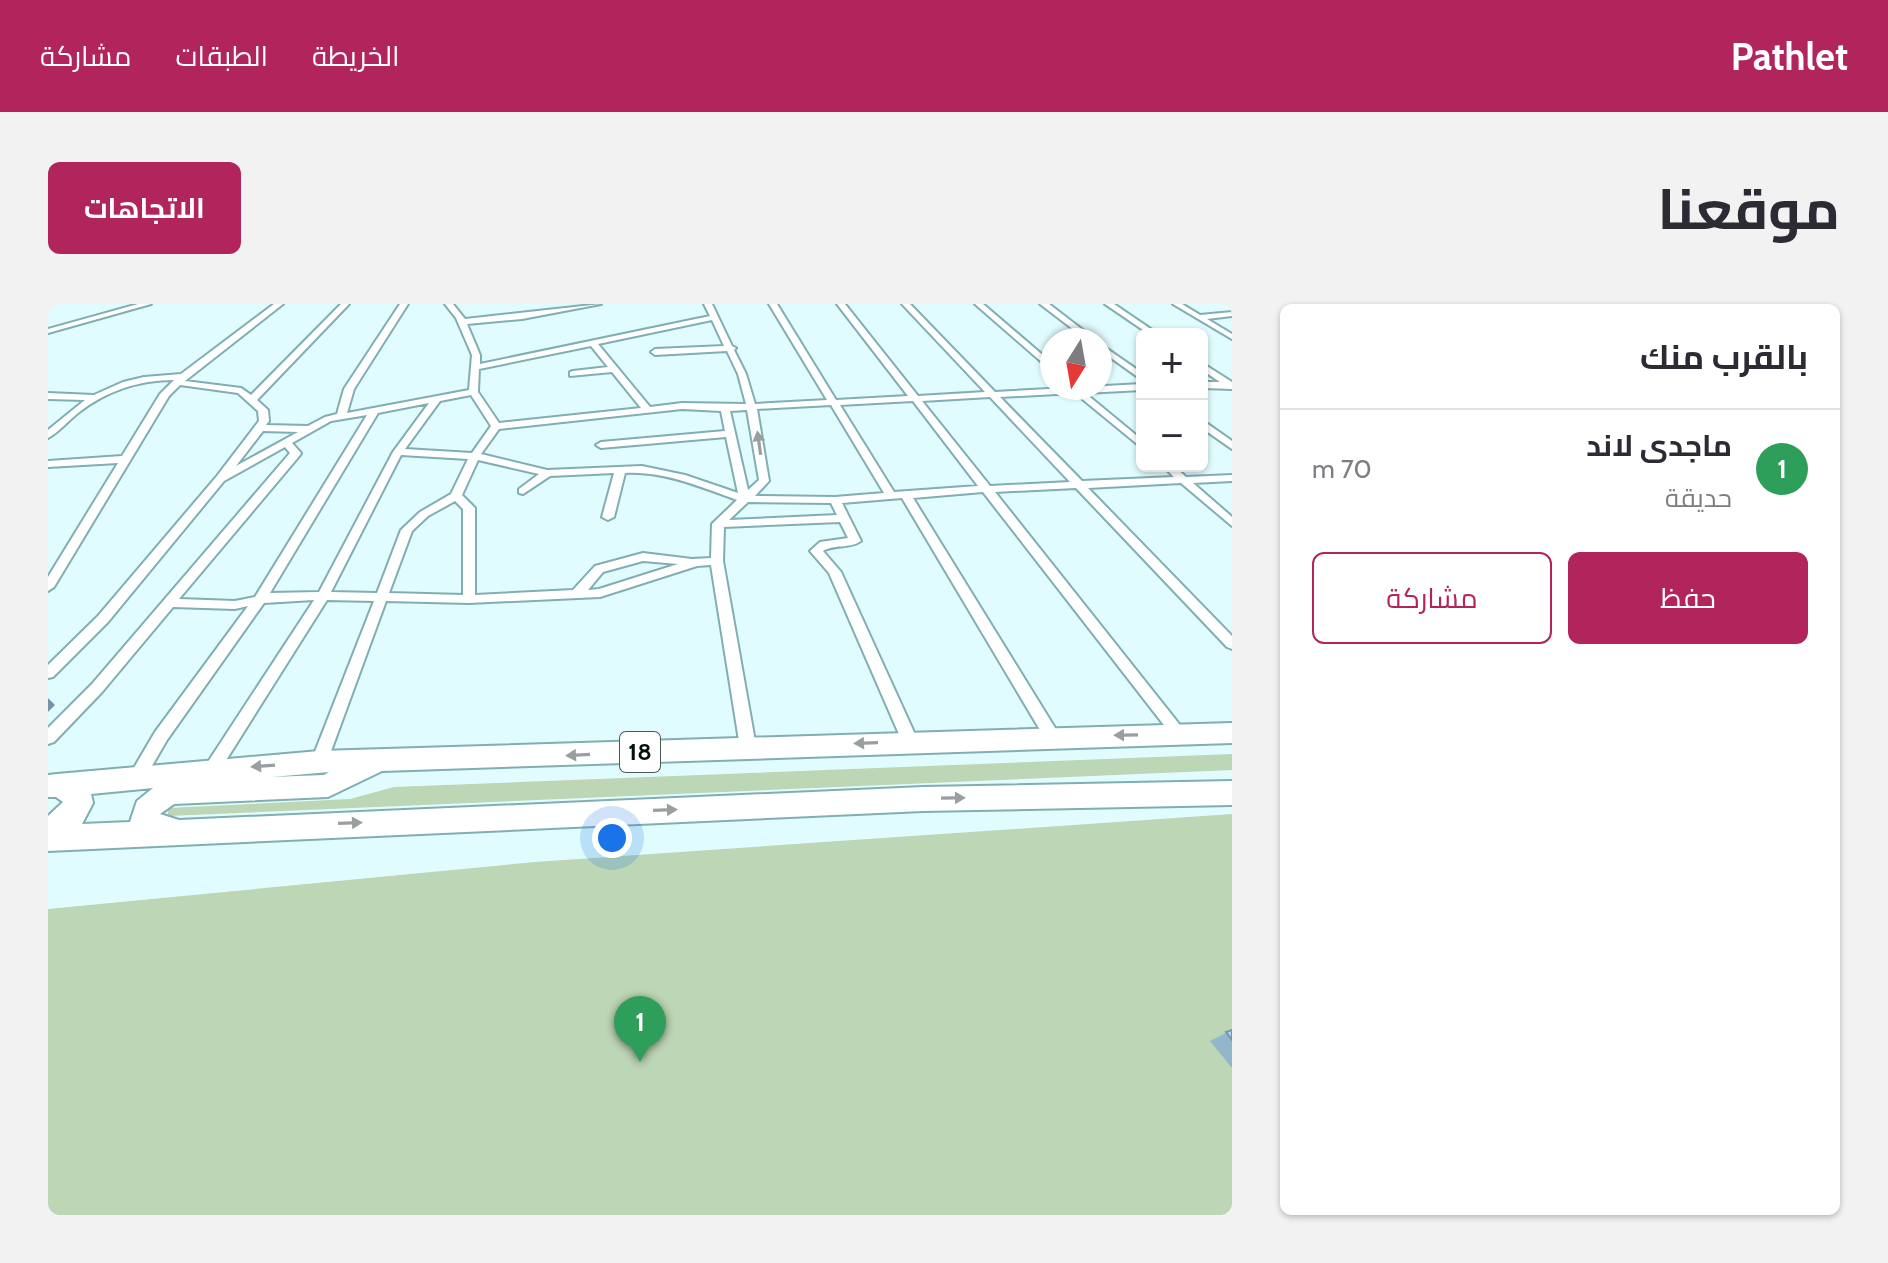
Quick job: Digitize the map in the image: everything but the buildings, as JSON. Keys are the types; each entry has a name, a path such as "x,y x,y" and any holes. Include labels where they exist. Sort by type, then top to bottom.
{"highway":[{"name":"18","path":"52,785 319,762 1052,736 1232,733"},
{"path":"178,830 148,824 144,819 145,810 171,793 328,786 378,761"},
{"path":"48,835 71,816 78,803 76,792 52,785"},
{"name":"18","path":"48,835 923,799 1232,793"}],"street":[{"path":"48,331 147,304"},
{"path":"48,587 125,459 179,380 279,304"},
{"path":"253,399 345,304"},
{"path":"341,417 349,389 404,304"},
{"path":"449,304 462,322 478,367 473,392 496,426"},
{"path":"462,322 522,317 597,304"},
{"path":"708,304 732,348 750,406 764,481 718,524 717,561 748,747"},
{"path":"773,304 891,496"},
{"path":"841,304 874,343 911,397 1179,734"},
{"path":"906,304 988,394 1081,484 1232,644"},
{"path":"979,304 1040,357"},
{"path":"1044,304 1076,328"},
{"path":"1109,304 1145,328"},
{"path":"1177,304 1232,337"},
{"path":"1217,304 1232,314"},
{"path":"1200,317 1232,314"},
{"path":"478,367 714,317"},
{"path":"48,339 61,327"},
{"path":"593,343 648,410"},
{"path":"655,352 732,348"},
{"path":"1112,355 1136,373"},
{"path":"573,374 612,369"},
{"path":"1208,370 1231,384"},
{"path":"48,435 67,415 95,397 141,378 179,380 241,391 263,410 264,421 220,479 103,619 48,673"},
{"path":"1208,385 1231,384"},
{"path":"1112,387 1136,387"},
{"path":"319,762 407,530 424,514 456,496 475,456 496,426 648,410 1040,390"},
{"path":"220,479 287,444 307,429 341,417 473,392"},
{"path":"48,396 95,397"},
{"path":"212,769 323,596 398,452 437,398"},
{"path":"1089,400 1136,440"},
{"path":"725,408 745,499"},
{"path":"136,778 161,736 259,600 374,411"},
{"path":"260,428 307,429"},
{"path":"1208,428 1232,446"},
{"path":"601,445 729,434"},
{"path":"48,738 97,688 296,453 287,444"},
{"path":"398,452 475,456 547,473 663,472 745,499 835,500 985,489 1232,478"},
{"path":"48,464 125,459"},
{"path":"608,517 620,470"},
{"path":"1175,472 1232,523"},
{"path":"523,491 547,473"},
{"path":"906,495 1052,736"},
{"path":"456,496 469,508 469,599"},
{"path":"835,500 854,543 824,545 816,551 835,572 910,741"},
{"path":"718,524 844,518"},
{"path":"578,593 599,569 643,557 717,561"},
{"path":"168,603 235,605 259,600 323,596 383,600 600,593 696,562"}],"green space":[{"path":"1232,754 1232,770 168,816 168,808 350,799 394,787"},
{"path":"1232,814 1232,1215 48,1215 48,909 535,862"}],"place":[{"name":"ماجدی لاند","path":"640,1062"}]}
